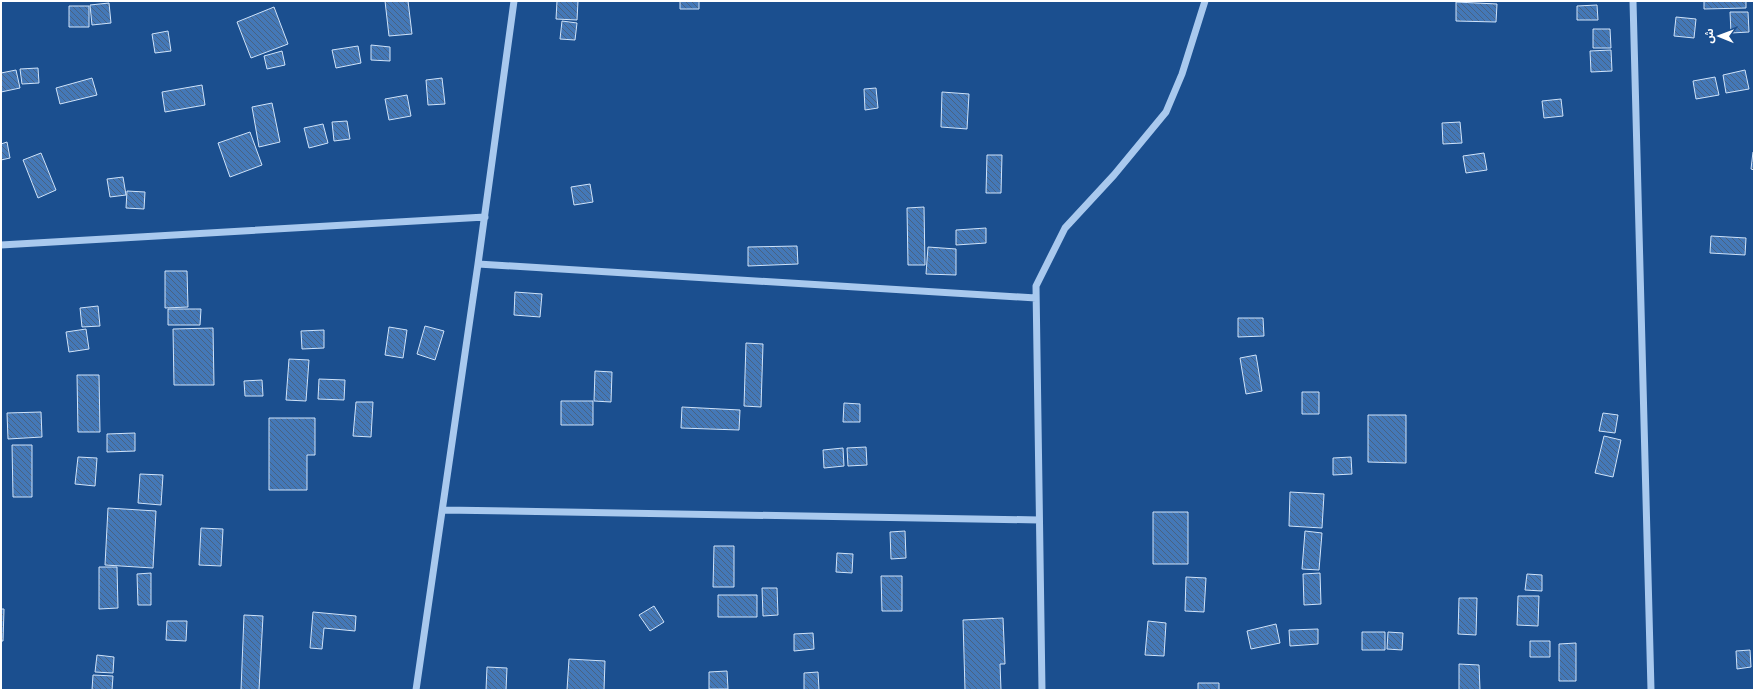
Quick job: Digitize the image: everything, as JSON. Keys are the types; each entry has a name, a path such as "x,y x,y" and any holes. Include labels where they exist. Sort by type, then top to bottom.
{"street":[{"path":"416,690 485,218 514,1"},
{"path":"1042,690 1036,286 1065,228 1114,175 1166,112 1182,74 1205,1"},
{"path":"1633,1 1651,690"},
{"path":"1,245 485,218"},
{"path":"478,264 1036,298"},
{"path":"443,510 1039,520"}],"building":[{"path":"385,1 408,1 412,34 389,36"},
{"path":"557,1 578,1 577,20 556,19"},
{"path":"680,1 699,1 699,9 680,9"},
{"path":"1704,1 1746,1 1746,8 1704,9"},
{"path":"1456,2 1497,4 1496,22 1456,21"},
{"path":"109,3 111,23 92,25 90,5"},
{"path":"1597,5 1598,20 1577,20 1577,6"},
{"path":"69,6 89,6 89,27 69,27"},
{"path":"274,7 288,44 251,58 237,22"},
{"path":"1730,12 1748,12 1749,32 1731,33"},
{"path":"1676,17 1696,19 1694,38 1674,36"},
{"path":"562,21 577,23 575,40 560,39"},
{"path":"1593,29 1610,29 1611,48 1593,48"},
{"path":"168,31 171,51 155,53 152,34"},
{"path":"371,45 390,47 390,61 371,60"},
{"path":"358,46 361,63 336,68 332,50"},
{"path":"1611,50 1612,71 1591,72 1590,51"},
{"path":"282,51 285,65 267,69 264,56"},
{"path":"38,68 39,83 22,84 20,69"},
{"path":"16,70 20,88 1,92 1,73"},
{"path":"1745,70 1749,89 1726,93 1723,75"},
{"path":"1715,77 1719,95 1696,99 1693,81"},
{"path":"92,78 97,95 60,104 56,88"},
{"path":"442,78 445,104 428,105 426,80"},
{"path":"202,85 205,105 165,112 162,92"},
{"path":"876,88 878,108 865,110 864,89"},
{"path":"942,92 969,94 967,129 941,127"},
{"path":"407,95 411,116 389,120 385,99"},
{"path":"1561,99 1563,116 1544,118 1542,101"},
{"path":"272,103 280,142 259,147 252,107"},
{"path":"347,121 350,139 334,141 332,122"},
{"path":"1460,122 1462,143 1443,144 1442,123"},
{"path":"323,124 328,143 309,148 304,128"},
{"path":"250,132 262,165 230,177 218,143"},
{"path":"7,142 10,158 1,160 1,144"},
{"path":"1754,152 1754,170 1751,169"},
{"path":"41,153 56,190 38,198 23,160"},
{"path":"1484,153 1487,170 1466,173 1463,156"},
{"path":"987,155 1002,155 1001,193 986,193"},
{"path":"123,177 126,195 110,197 107,179"},
{"path":"590,184 593,202 574,205 571,187"},
{"path":"127,191 145,192 144,209 126,208"},
{"path":"924,207 925,265 908,265 907,208"},
{"path":"986,228 986,243 956,245 956,230"},
{"path":"1711,236 1746,238 1745,255 1710,253"},
{"path":"797,246 798,264 748,266 748,247"},
{"path":"928,247 956,249 956,275 926,274"},
{"path":"165,271 187,271 188,307 165,308"},
{"path":"515,292 542,294 540,317 514,315"},
{"path":"98,306 100,326 82,327 80,308"},
{"path":"168,309 201,309 200,325 168,325"},
{"path":"1238,318 1263,318 1264,336 1238,337"},
{"path":"425,326 444,331 435,360 417,354"},
{"path":"389,327 407,330 403,358 385,355"},
{"path":"213,328 214,385 174,385 173,329"},
{"path":"86,329 89,349 69,352 66,332"},
{"path":"324,330 324,348 302,349 301,331"},
{"path":"746,343 763,344 761,407 744,406"},
{"path":"1256,355 1262,391 1246,394 1240,358"},
{"path":"289,359 309,360 306,401 286,400"},
{"path":"595,371 612,372 611,402 594,401"},
{"path":"77,375 99,375 100,432 78,432"},
{"path":"319,379 345,380 344,400 318,399"},
{"path":"262,380 263,396 245,396 244,381"},
{"path":"1302,392 1319,392 1319,414 1302,414"},
{"path":"561,401 593,401 593,425 561,425"},
{"path":"356,402 373,402 371,437 353,436"},
{"path":"844,403 860,404 860,422 843,422"},
{"path":"682,407 740,410 739,430 681,428"},
{"path":"41,412 42,437 8,439 7,413"},
{"path":"1603,413 1618,415 1615,433 1599,431"},
{"path":"1368,415 1406,415 1406,463 1368,462"},
{"path":"269,418 315,418 315,455 307,455 307,490 269,490"},
{"path":"135,433 135,451 107,452 107,434"},
{"path":"1604,436 1621,440 1613,477 1595,473"},
{"path":"12,445 32,445 32,497 13,497"},
{"path":"866,447 867,465 848,466 847,448"},
{"path":"843,448 844,466 824,468 823,450"},
{"path":"78,457 97,458 95,486 75,484"},
{"path":"1351,457 1352,474 1333,475 1333,458"},
{"path":"140,474 163,475 161,505 138,503"},
{"path":"1290,492 1324,494 1322,528 1289,526"},
{"path":"108,508 156,511 153,568 105,565"},
{"path":"1153,512 1188,512 1188,564 1153,564"},
{"path":"201,528 223,529 221,566 199,565"},
{"path":"905,531 906,558 891,559 890,532"},
{"path":"1305,531 1322,533 1319,570 1302,569"},
{"path":"714,546 734,546 734,587 713,587"},
{"path":"837,553 853,554 852,573 836,572"},
{"path":"99,567 117,567 118,608 99,609"},
{"path":"151,573 151,605 138,605 137,574"},
{"path":"1320,573 1321,604 1304,605 1303,574"},
{"path":"1527,574 1542,575 1542,591 1525,590"},
{"path":"881,576 902,576 902,611 882,611"},
{"path":"1186,577 1206,578 1204,612 1185,611"},
{"path":"762,588 777,588 778,615 763,616"},
{"path":"718,595 757,595 757,617 718,617"},
{"path":"1518,596 1539,596 1538,626 1517,625"},
{"path":"1459,598 1477,598 1476,635 1458,634"},
{"path":"654,606 664,622 650,631 639,615"},
{"path":"1,609 4,609 3,641 1,641"},
{"path":"313,612 356,616 355,631 324,628 322,649 310,648"},
{"path":"244,615 263,616 259,690 241,690"},
{"path":"1003,618 1005,664 1000,664 1001,690 965,690 963,620"},
{"path":"167,621 187,621 186,641 166,640"},
{"path":"1148,621 1166,623 1164,656 1145,655"},
{"path":"1276,624 1280,643 1251,649 1247,631"},
{"path":"1318,629 1318,644 1290,646 1289,630"},
{"path":"1362,632 1385,632 1385,650 1362,650"},
{"path":"1388,632 1403,633 1402,650 1387,649"},
{"path":"813,633 814,649 794,651 794,634"},
{"path":"1530,641 1550,641 1550,657 1530,657"},
{"path":"1576,643 1576,681 1559,681 1559,644"},
{"path":"1750,650 1751,667 1737,669 1736,651"},
{"path":"97,655 114,657 113,673 95,672"},
{"path":"569,659 605,661 604,690 567,690"},
{"path":"1459,664 1479,665 1480,690 1459,690"},
{"path":"487,667 507,668 506,690 486,690"},
{"path":"727,671 728,689 709,689 709,672"},
{"path":"818,672 819,690 804,690 804,673"},
{"path":"93,675 113,676 112,690 92,690"},
{"path":"1198,683 1219,683 1219,690 1198,690"}]}
